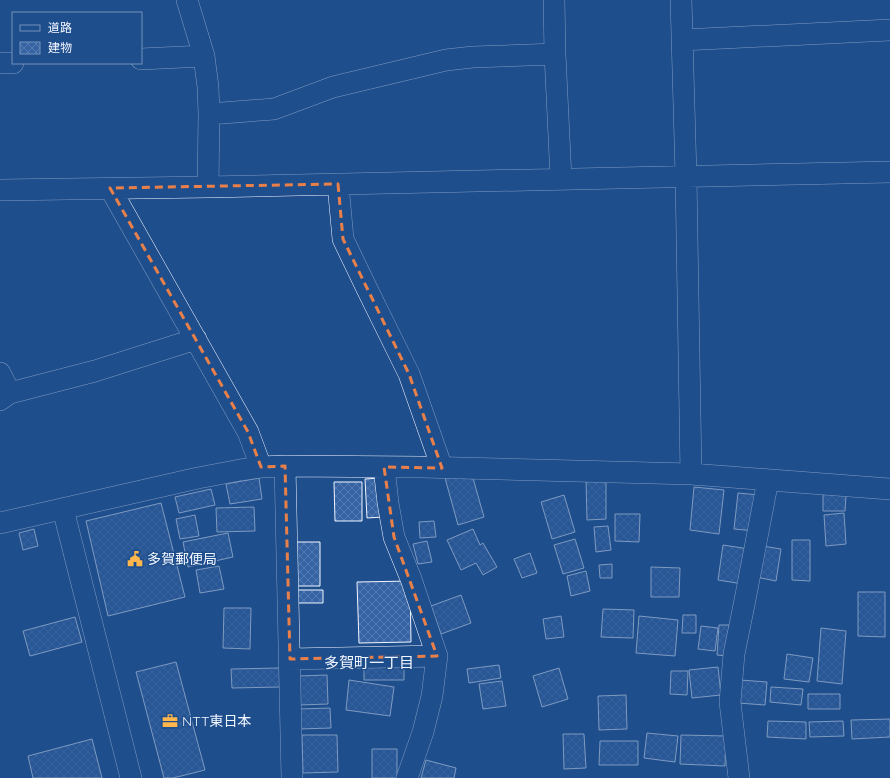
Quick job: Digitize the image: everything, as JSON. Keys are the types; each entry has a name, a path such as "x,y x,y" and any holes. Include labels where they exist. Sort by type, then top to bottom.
{"street":[{"path":"187,0 204,56 208,88 208,188"},
{"path":"554,0 561,179"},
{"path":"681,0 686,176 691,474"},
{"path":"682,40 890,30"},
{"path":"209,114 274,110 333,87 446,60 474,57 555,54"},
{"path":"142,58 204,56"},
{"path":"0,63 12,63"},
{"path":"0,190 208,188 890,172"},
{"path":"338,184 343,240 409,374 442,468"},
{"path":"110,188 248,432 261,467"},
{"path":"0,373 5,396 196,340"},
{"path":"285,466 292,778"},
{"path":"0,523 198,478 261,467 285,466 691,474 890,489"},
{"path":"384,467 394,537 411,579 436,656 432,696 423,732 407,778"},
{"path":"739,778 730,702 734,654 768,480"},
{"path":"63,509 131,778"},
{"path":"290,659 436,656"}],"highlighted area":[{"path":"338,184 343,239 409,374 442,468 384,467 394,537 437,656 290,659 285,466 261,467 248,432 110,188"}],"building":[{"path":"471,471 484,517 458,525 445,478"},
{"path":"259,478 262,499 230,504 226,484"},
{"path":"380,478 383,517 367,518 365,479"},
{"path":"586,478 606,478 606,519 587,520"},
{"path":"334,482 362,482 362,521 335,521"},
{"path":"694,487 724,490 719,534 690,530"},
{"path":"211,489 215,505 179,513 175,497"},
{"path":"738,493 759,495 755,531 734,529"},
{"path":"823,494 846,495 845,511 823,511"},
{"path":"564,495 575,532 552,539 541,502"},
{"path":"161,503 185,597 108,616 86,521"},
{"path":"254,507 255,531 217,532 216,508"},
{"path":"844,513 846,544 826,546 824,515"},
{"path":"615,514 640,514 639,542 615,541"},
{"path":"195,515 199,536 180,539 176,519"},
{"path":"434,521 436,537 420,538 419,522"},
{"path":"608,526 611,550 596,552 594,527"},
{"path":"34,529 38,546 23,550 19,533"},
{"path":"473,529 480,545 483,543 497,567 483,575 476,563 461,570 447,540"},
{"path":"228,533 233,557 188,567 183,542"},
{"path":"575,539 584,568 563,574 554,545"},
{"path":"792,540 810,540 810,581 792,580"},
{"path":"427,541 432,562 418,564 413,544"},
{"path":"297,542 320,542 320,586 297,586"},
{"path":"723,545 749,549 743,584 718,580"},
{"path":"762,546 781,549 776,581 756,577"},
{"path":"530,553 537,573 522,578 514,559"},
{"path":"612,564 612,578 600,578 599,565"},
{"path":"219,566 224,589 200,593 196,570"},
{"path":"651,567 680,568 679,597 651,597"},
{"path":"586,571 590,591 571,596 567,576"},
{"path":"410,581 411,642 359,643 357,582"},
{"path":"296,590 323,590 323,603 296,603"},
{"path":"858,592 885,592 885,637 858,636"},
{"path":"461,595 471,623 441,634 431,606"},
{"path":"224,608 251,608 250,649 223,648"},
{"path":"603,609 634,610 633,638 601,637"},
{"path":"683,615 696,615 696,633 682,633"},
{"path":"561,616 564,637 546,639 543,619"},
{"path":"639,616 678,620 675,656 636,653"},
{"path":"75,617 82,642 30,656 23,631"},
{"path":"719,625 729,625 726,656 717,655"},
{"path":"701,626 718,628 715,651 698,649"},
{"path":"821,628 846,631 842,684 817,681"},
{"path":"787,654 813,658 809,682 784,679"},
{"name":"NTT東日本","path":"176,662 205,770 173,778 164,778 136,672"},
{"path":"364,665 404,666 404,680 364,680"},
{"path":"499,665 501,678 469,683 467,669"},
{"path":"718,667 721,695 692,698 689,670"},
{"path":"280,668 281,687 232,688 231,669"},
{"path":"559,668 568,699 542,707 533,676"},
{"path":"671,671 688,671 687,695 670,694"},
{"path":"327,675 328,704 299,705 298,676"},
{"path":"349,680 394,687 390,716 346,710"},
{"path":"740,680 767,682 765,705 738,703"},
{"path":"502,681 506,706 483,709 479,684"},
{"path":"771,687 803,689 801,705 770,702"},
{"path":"808,694 840,694 840,709 808,709"},
{"path":"626,695 627,729 599,730 598,696"},
{"path":"330,708 331,728 299,729 298,709"},
{"path":"890,719 890,737 852,739 851,720"},
{"path":"768,721 806,722 806,739 767,737"},
{"path":"843,721 844,736 810,737 809,722"},
{"path":"647,733 678,736 675,762 644,758"},
{"path":"563,734 584,734 586,768 564,769"},
{"path":"302,735 337,735 338,772 303,773"},
{"path":"681,735 726,736 725,766 680,764"},
{"path":"92,739 102,778 33,778 28,756"},
{"path":"600,741 638,741 638,765 599,765"},
{"path":"372,749 397,749 397,778 372,778"},
{"path":"426,760 456,768 454,778 421,778"}],"place":[{"name":"多賀郵便局","path":"135,559"},
{"name":"NTT東日本","path":"170,721"}],"district":[{"name":"多賀町一丁目","path":"369,662"}]}
